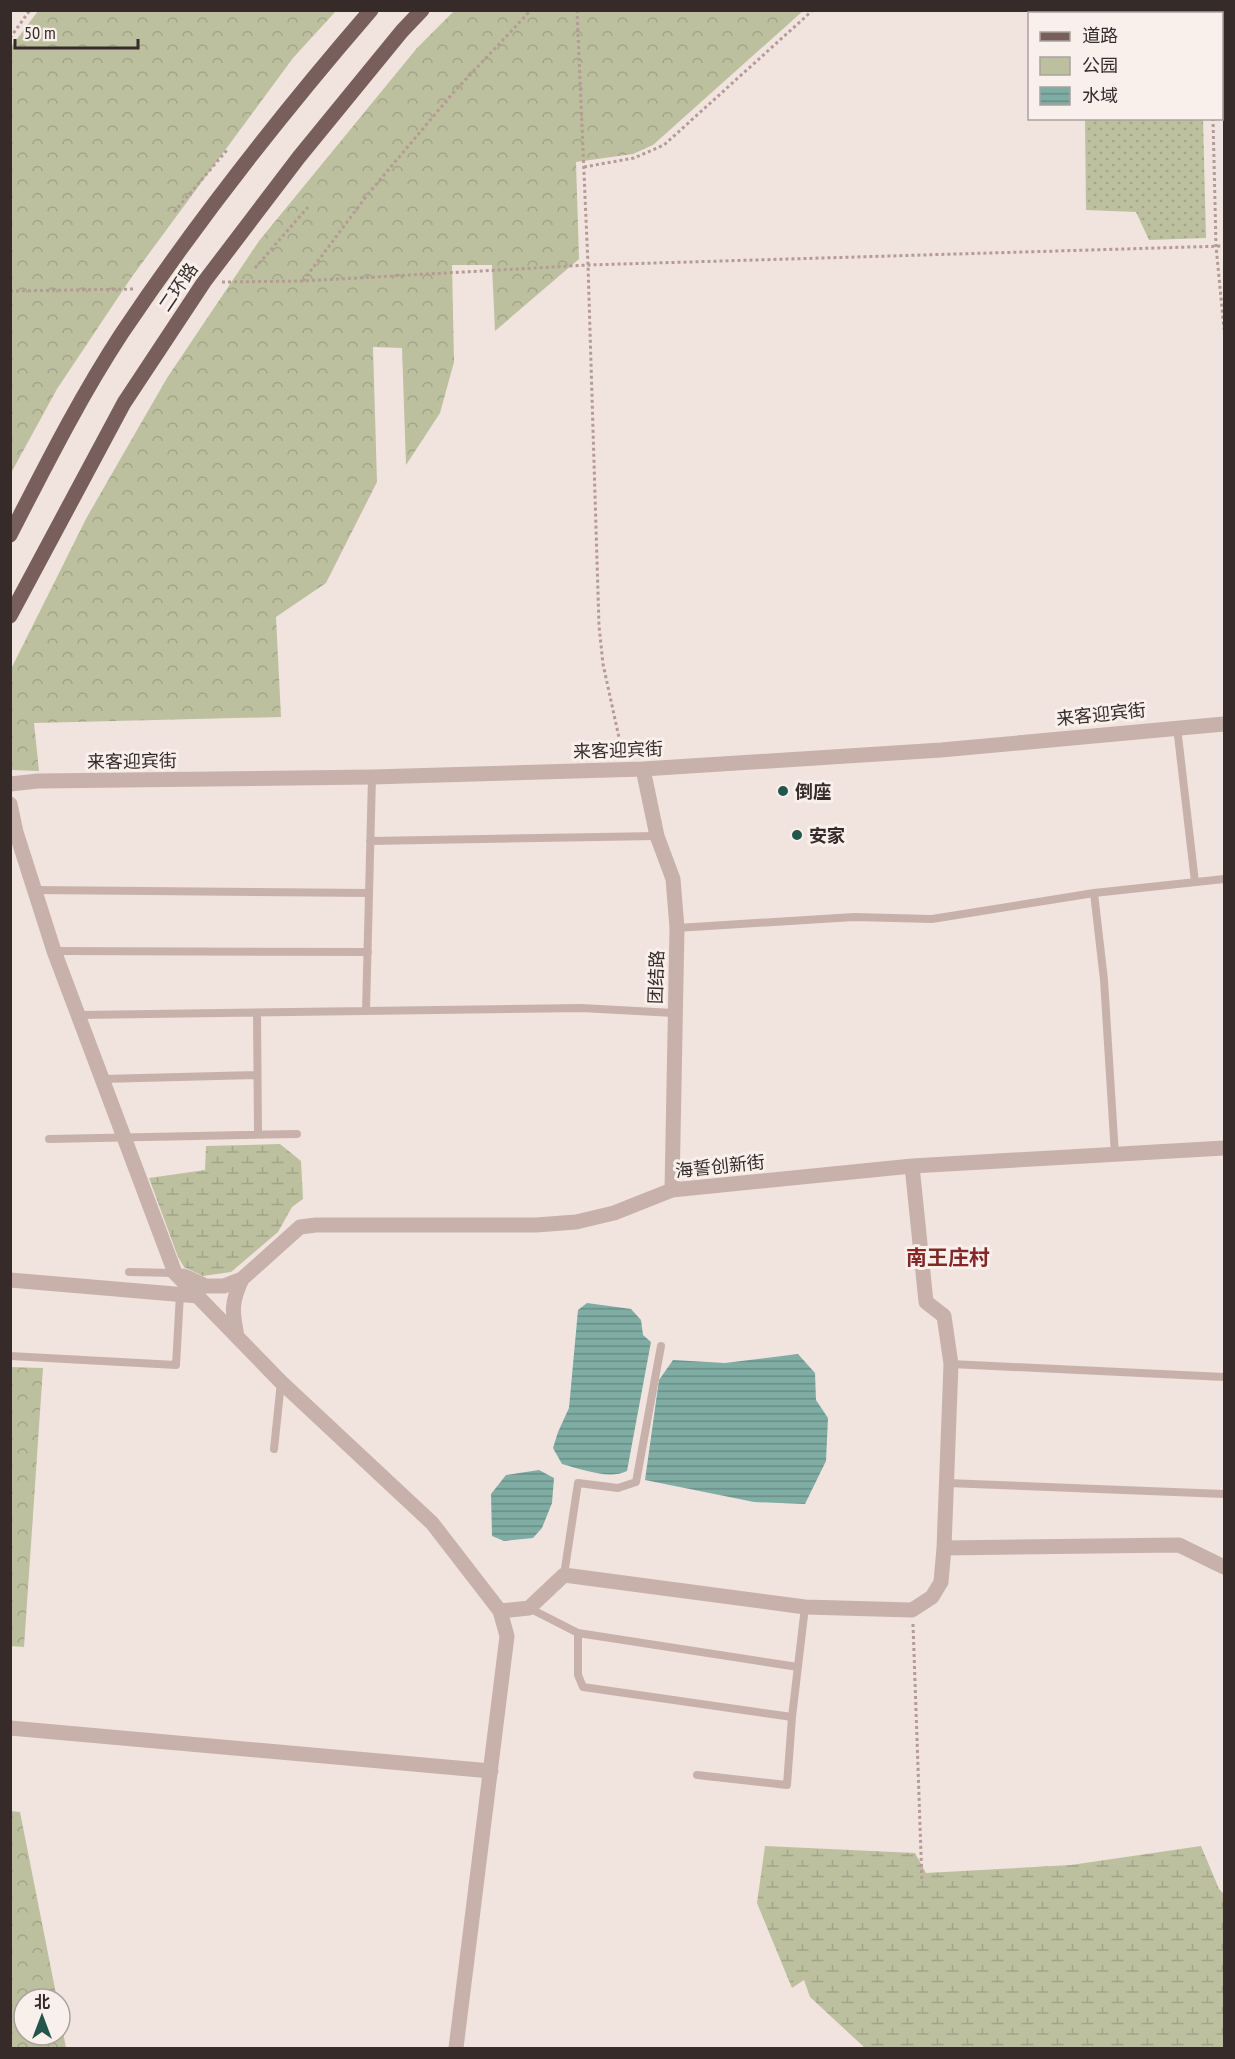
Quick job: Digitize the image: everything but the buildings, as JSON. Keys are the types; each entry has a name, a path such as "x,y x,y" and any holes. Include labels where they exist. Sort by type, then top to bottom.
{"main road":[{"name":"二环路","path":"10,535 60,439 122,334 212,207 306,87 372,10"},
{"name":"二环路","path":"10,616 124,403 204,282 299,157 402,31 422,10"}],"street":[{"name":"来客迎宾街","path":"10,784 38,781 372,777 626,770 941,750 1224,724"},
{"name":"团结路","path":"643,769 657,836 674,879 677,928 672,1190"},
{"path":"10,804 16,832 54,951 80,1015 175,1273 281,1382 432,1523 500,1611 507,1636 456,2049"},
{"name":"海誓创新街","path":"175,1273 207,1286 224,1286 242,1279 300,1227 316,1225 536,1225 576,1222 614,1213 672,1190 912,1166 1224,1148"},
{"path":"500,1611 529,1608 564,1575 805,1607 912,1610 932,1597 941,1582 944,1548 951,1364 944,1316 926,1302 912,1166"},
{"path":"238,1337 233,1305 234,1296 242,1279"},
{"path":"10,1280 198,1296"},
{"path":"944,1548 1179,1545 1224,1567"},
{"path":"10,1728 491,1771"}],"lane":[{"path":"1177,727 1195,882"},
{"path":"366,1011 372,777"},
{"path":"370,841 657,836"},
{"path":"677,928 854,918 932,919 1094,893 1224,879"},
{"path":"34,890 369,893"},
{"path":"1094,893 1104,980 1115,1156"},
{"path":"54,951 368,952"},
{"path":"80,1015 581,1008 674,1013"},
{"path":"257,1012 258,1134"},
{"path":"102,1079 257,1075"},
{"path":"49,1139 297,1134"},
{"path":"129,1272 175,1273"},
{"path":"10,1356 176,1365 180,1294"},
{"path":"564,1575 578,1483 618,1488 636,1482 661,1346"},
{"path":"951,1364 1224,1377"},
{"path":"274,1449 281,1382"},
{"path":"947,1483 1224,1494"},
{"path":"697,1775 787,1785 792,1717 805,1607"},
{"path":"529,1608 578,1633 798,1667"},
{"path":"578,1633 578,1675 583,1687 792,1717"}],"path":[{"path":"10,38 30,10"},
{"path":"303,280 389,169 453,93 531,10"},
{"path":"578,10 598,626 603,663 626,770"},
{"path":"584,167 634,158 664,146 813,10"},
{"path":"1213,120 1216,246 1224,329"},
{"path":"174,212 227,150"},
{"path":"255,268 308,207"},
{"path":"204,282 303,280 588,265 1224,246"},
{"path":"10,291 154,288"},
{"path":"912,1610 922,1882"}],"green space":[{"path":"38,11 336,11 293,58 131,278 57,389 11,473 11,47"},
{"path":"454,11 803,11 653,145 633,154 576,162 579,259 495,331 492,265 452,265 454,362 440,413 406,465 402,348 373,347 377,482 326,583 276,617 281,717 34,723 39,771 11,770 11,669 87,517 167,378 259,241 417,48"},
{"path":"1200,11 1200,12 1083,12"},
{"path":"1085,120 1203,120 1206,238 1149,240 1136,212 1086,210"},
{"path":"280,1144 301,1161 303,1199 292,1207 278,1232 231,1272 203,1276 184,1267 178,1257 149,1178 205,1170 206,1146"},
{"path":"10,1367 43,1368 24,1647 10,1646"},
{"path":"10,1811 20,1812 55,1987 12,1987 12,2047 66,2048 11,2048"},
{"path":"765,1846 915,1853 926,1873 1071,1865 1201,1846 1219,1889 1224,1894 1224,2048 865,2048 810,1997 804,1980 792,1988 757,1903"}],"water":[{"path":"587,1303 631,1309 641,1320 643,1335 651,1342 627,1471 620,1473 595,1473 562,1464 553,1448 569,1408 578,1310"},
{"path":"798,1354 815,1373 816,1400 828,1418 826,1461 805,1504 754,1502 645,1480 659,1380 673,1360 725,1363"},
{"path":"539,1470 554,1478 552,1503 542,1528 533,1538 504,1541 492,1536 491,1494 506,1475"}],"place":[{"name":"倒座","path":"783,791"},
{"name":"安家","path":"797,835"}],"district":[{"name":"南王庄村","path":"948,1257"}]}
